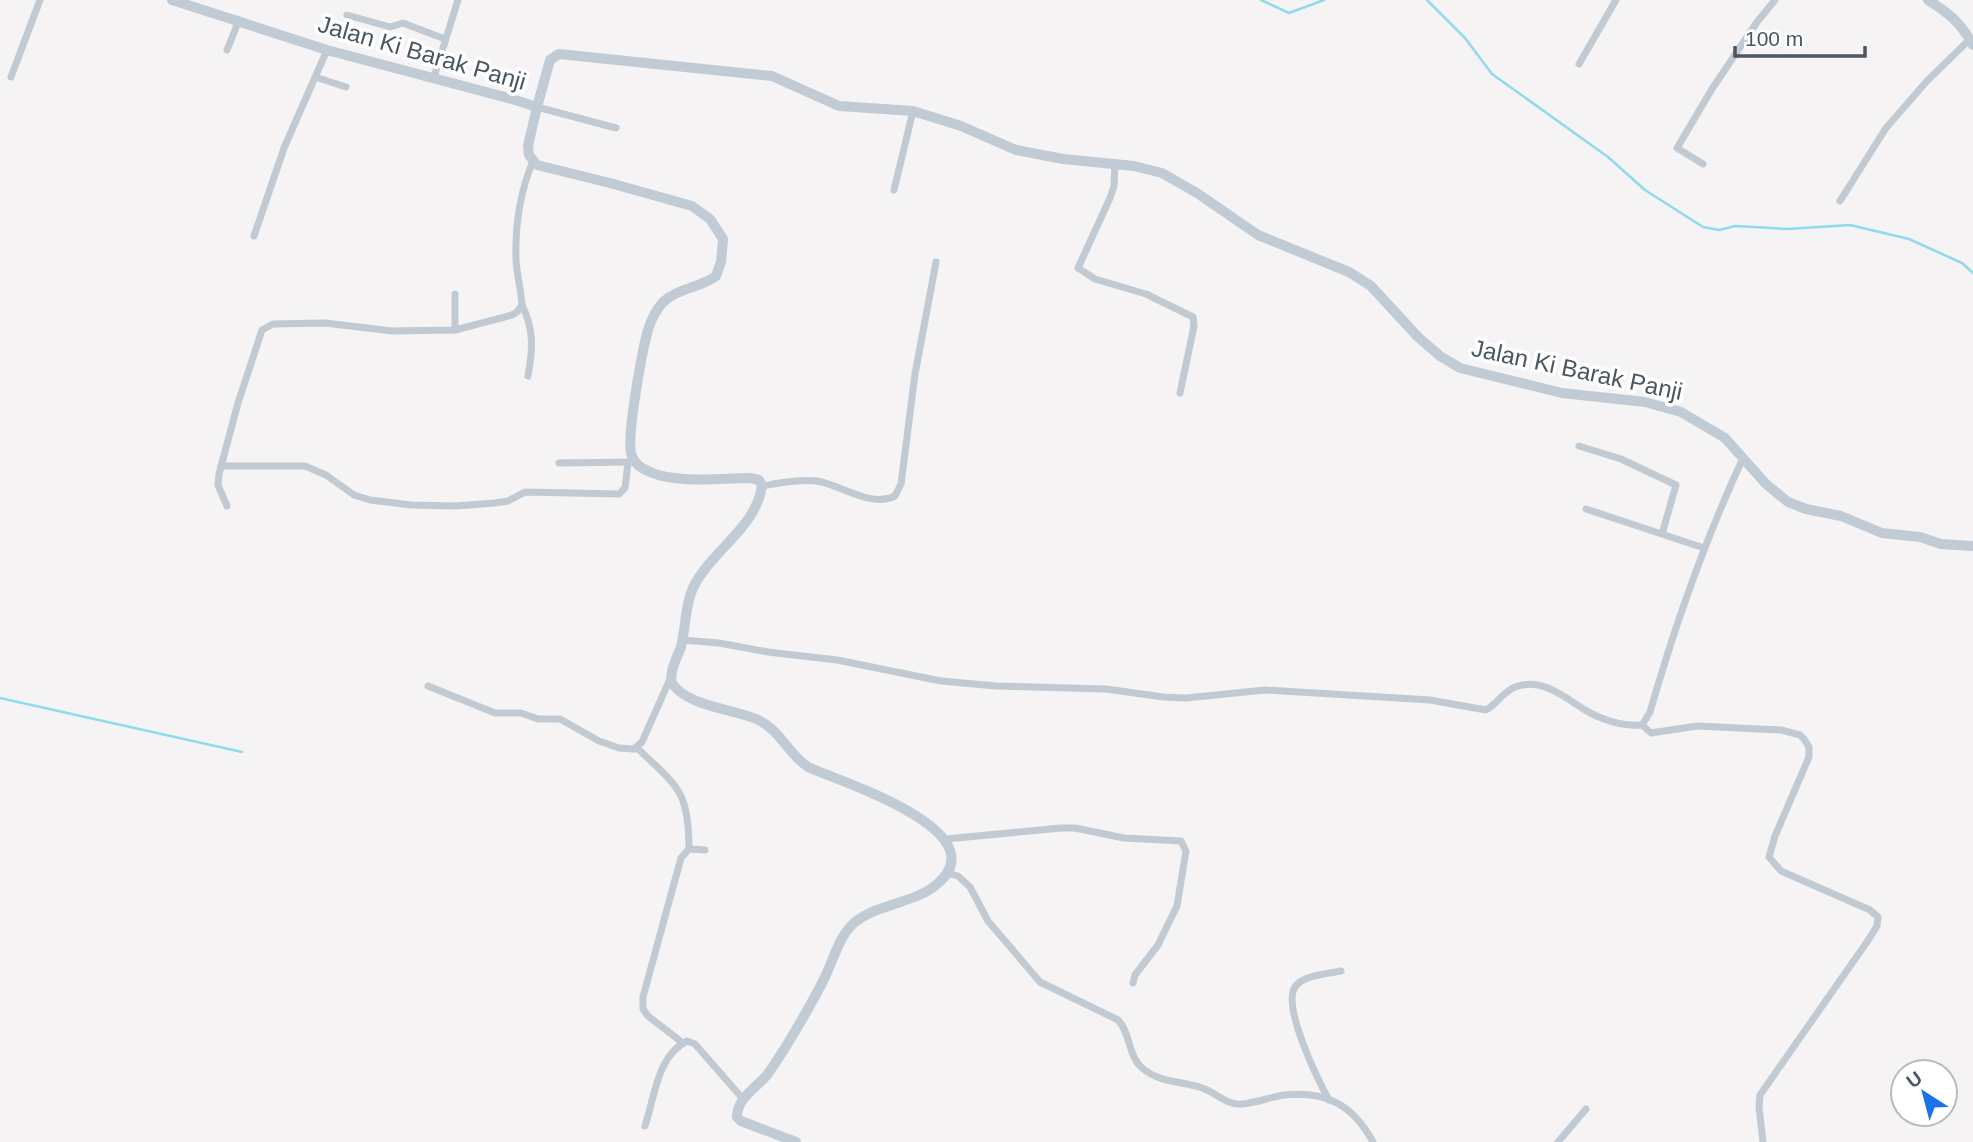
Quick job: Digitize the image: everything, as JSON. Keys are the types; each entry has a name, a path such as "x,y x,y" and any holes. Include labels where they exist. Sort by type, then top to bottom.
{"street":[{"path":"10,77 40,0"},
{"name":"Jalan Ki Barak Panji","path":"172,0 327,50 537,107 550,60 559,54 772,76 839,106 913,111 971,130 1016,150 1063,159 1115,163 1162,173 1258,234 1349,272 1381,295 1402,323 1418,337 1440,356 1460,368 1562,393 1665,407 1697,419 1715,430 1766,484 1788,502 1805,509 1841,516 1888,534 1920,537 1941,544 1973,546"},
{"path":"434,77 458,0"},
{"path":"1579,64 1616,0"},
{"path":"1703,164 1677,148 1722,74 1775,0"},
{"path":"1840,201 1886,128 1927,81 1971,42 1952,16 1928,0"},
{"path":"347,15 390,27 403,23 445,38"},
{"path":"228,50 239,20"},
{"path":"254,236 284,148 327,50"},
{"path":"315,77 346,87"},
{"path":"221,466 306,466 326,475 354,495 370,500 411,505 456,506 503,502 525,492 618,494 625,488 631,462 631,436 646,338 652,319 670,297 716,276 722,262 723,239 710,219 692,206 610,183 542,168 533,161 528,146 537,107 616,128"},
{"path":"894,190 913,111"},
{"path":"528,376 532,332 522,305 516,244 522,188 533,161"},
{"path":"1115,163 1110,198 1078,268 1096,279 1146,294 1193,317 1194,326 1180,393"},
{"path":"762,486 788,481 815,481 843,487 871,499 895,496 901,484 915,374 936,262"},
{"path":"455,293 455,330"},
{"path":"227,506 218,485 221,466 247,374 260,334 266,327 273,324 325,323 391,331 455,330 512,314 522,305"},
{"path":"1580,446 1621,459 1676,485 1662,534"},
{"path":"1642,725 1650,712 1714,520 1742,458"},
{"path":"559,463 631,462 649,471 690,480 750,478 759,481 762,486 758,503 734,538 694,586 670,679 637,748"},
{"path":"1586,509 1704,548"},
{"path":"682,640 837,660 941,681 996,686 1105,689 1163,697 1186,698 1265,690 1430,700 1486,710 1494,706 1507,692 1531,685 1552,689 1605,719 1642,725 1651,733 1697,726 1781,730 1800,735 1807,742 1809,757 1775,836 1769,858 1771,863 1781,871 1870,910 1878,917 1877,926 1869,939 1760,1095 1763,1142"},
{"path":"670,679 680,692 698,701 762,721 775,731 796,758 808,767 895,803 924,821 946,839 951,854 948,873 930,890 873,912 853,924 805,1016 767,1074 739,1103 737,1117 741,1121 796,1142"},
{"path":"428,686 495,712 521,713 538,719 560,719 609,744 628,749 637,748 667,776 688,811 689,849 681,858 650,967 643,1009 683,1043"},
{"path":"946,839 1075,828 1124,838 1181,841 1186,851 1177,906 1158,945 1135,975 1133,983"},
{"path":"689,849 705,850"},
{"path":"948,873 958,876 970,887 988,921 1040,982 1111,1016 1122,1024 1131,1053 1147,1072 1160,1079 1198,1086 1234,1104 1285,1095 1329,1100 1354,1113 1373,1142"},
{"path":"1329,1100 1310,1064 1300,1037 1292,994 1296,985 1302,981 1340,971"},
{"path":"645,1125 660,1073 673,1051 683,1043 692,1042 743,1099"},
{"path":"1558,1142 1586,1109"}],"waterway":[{"path":"1261,0 1289,13 1324,0"},
{"path":"1427,0 1465,38 1492,74 1608,157 1645,190 1703,227 1719,230 1735,226 1787,229 1850,225 1909,239 1962,263 1973,273"},
{"path":"0,698 242,752"}]}
